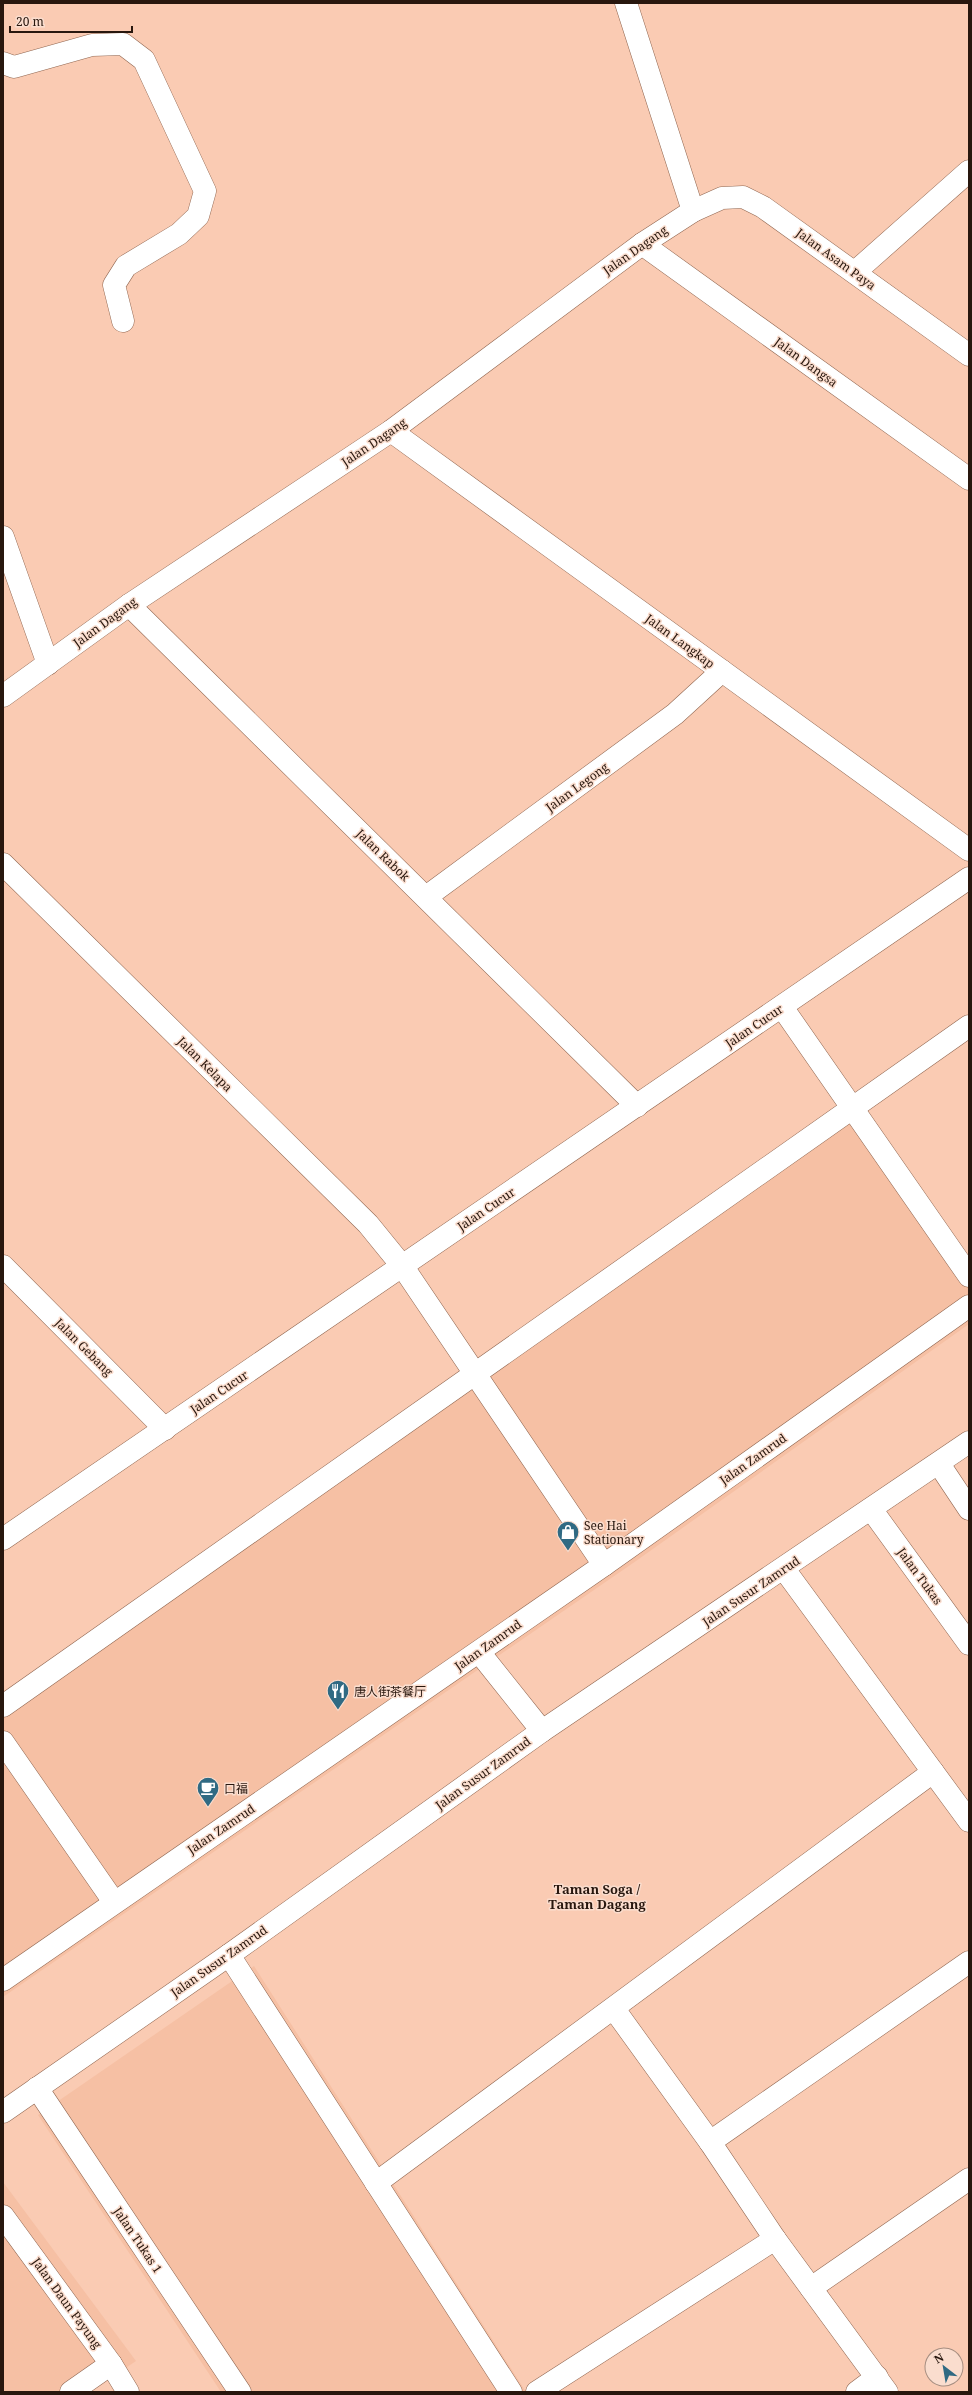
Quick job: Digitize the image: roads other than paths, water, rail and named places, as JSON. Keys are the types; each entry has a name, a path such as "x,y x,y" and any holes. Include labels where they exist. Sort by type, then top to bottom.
{"street":[{"path":"626,3 694,211"},
{"path":"3,63 14,67 92,45 123,44 144,60 202,184 205,191 198,216 179,234 126,266 114,285 123,321"},
{"path":"855,272 969,171"},
{"name":"Jalan Asam Paya","path":"694,211 722,198 743,197 763,207 969,355"},
{"name":"Jalan Dagang","path":"3,696 129,605 391,431 642,244 694,211"},
{"name":"Jalan Dangsa","path":"642,244 969,479"},
{"name":"Jalan Langkap","path":"391,431 969,850"},
{"path":"3,537 48,664"},
{"name":"Jalan Rabok","path":"129,605 637,1106"},
{"name":"Jalan Legong","path":"426,897 675,714 722,671"},
{"name":"Jalan Kelapa","path":"3,864 368,1224 403,1267 604,1565"},
{"name":"Jalan Cucur","path":"3,1539 164,1428 403,1267 969,878"},
{"path":"782,1007 969,1276"},
{"path":"3,1706 474,1372 969,1026"},
{"name":"Jalan Gebang","path":"3,1266 164,1428"},
{"name":"Jalan Zamrud","path":"3,1980 604,1565 969,1306"},
{"name":"Jalan Susur Zamrud","path":"3,2112 229,1955 542,1731 784,1570 969,1442"},
{"path":"939,1464 969,1509"},
{"name":"Jalan Tukas","path":"871,1509 969,1644"},
{"path":"784,1570 969,1821"},
{"path":"479,1652 542,1731"},
{"path":"3,1742 114,1902"},
{"path":"376,2182 614,2009 933,1772"},
{"path":"229,1955 511,2392"},
{"path":"710,2142 969,1962"},
{"path":"614,2009 710,2142 775,2239 882,2385 857,2392"},
{"name":"Jalan Tukas 1","path":"36,2088 240,2392"},
{"path":"811,2288 969,2179"},
{"name":"Jalan Daun Payung","path":"3,2216 112,2364 128,2392"},
{"path":"538,2392 775,2239"},
{"path":"71,2392 112,2364"}],"place":[{"name":"See Hai Stationary","path":"568,1552"},
{"name":"唐人街茶餐厅","path":"338,1710"},
{"name":"口福","path":"208,1808"}],"district":[{"name":"Taman Soga / Taman Dagang","path":"597,1896"}]}
